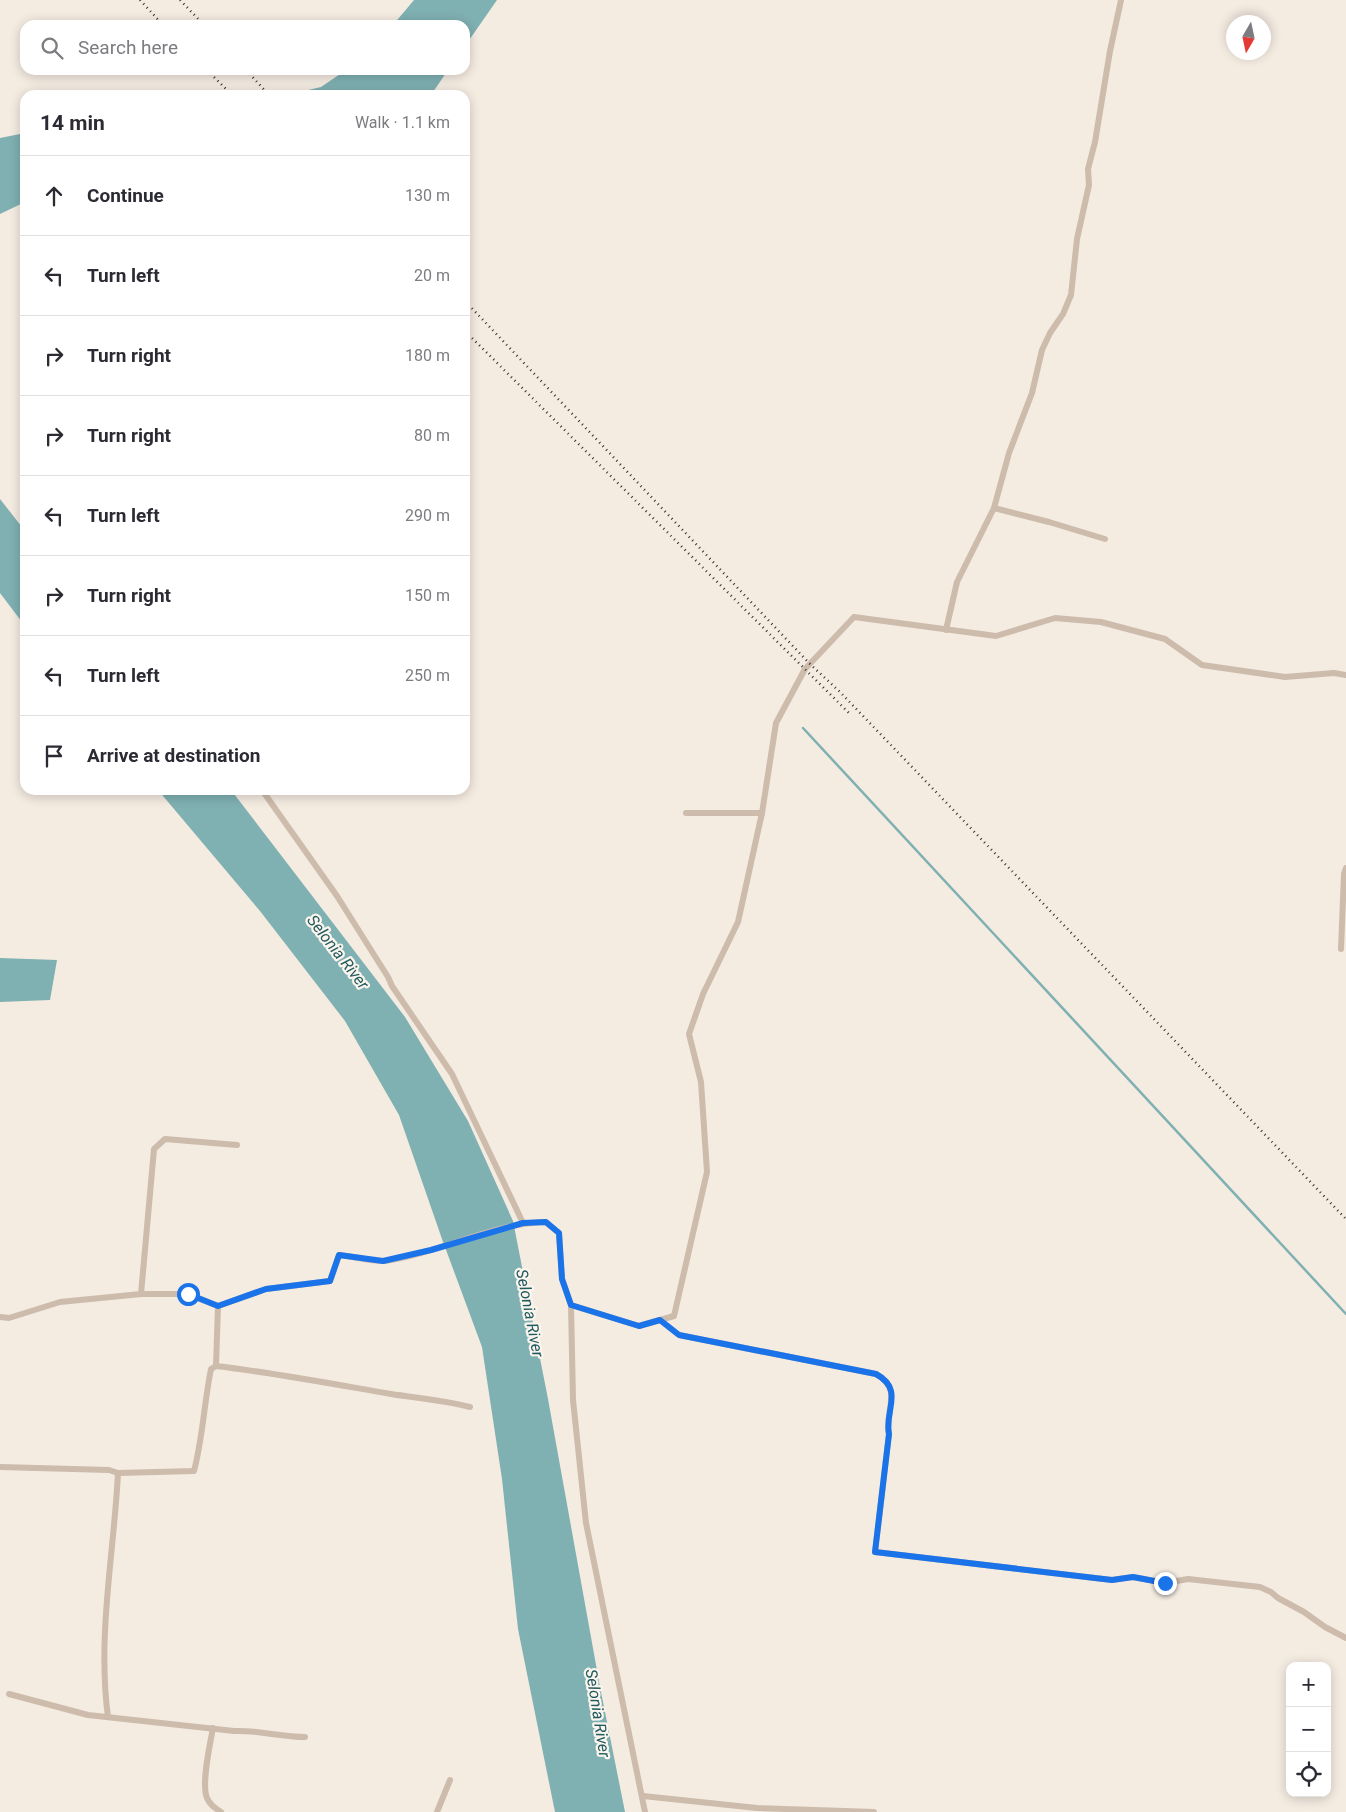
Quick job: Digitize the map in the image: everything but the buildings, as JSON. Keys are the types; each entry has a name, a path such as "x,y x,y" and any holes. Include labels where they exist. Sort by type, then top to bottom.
{"street":[{"path":"946,630 957,582 994,508 1008,454 1032,393 1042,350 1050,333 1063,314 1071,295 1077,239 1089,185 1088,169 1095,142 1110,51 1121,0"},
{"path":"994,508 1105,539"},
{"path":"571,1305 639,1326 674,1316 707,1172 701,1082 689,1034 703,994 738,922 762,813 776,723 805,669 854,617 996,636 1056,618 1101,622 1165,639 1202,665 1285,677 1334,673 1346,675"},
{"path":"266,795 337,896 392,986 452,1074 523,1223"},
{"path":"686,813 762,813"},
{"path":"1341,949 1344,874 1346,868"},
{"path":"140,1294 154,1149 165,1139 237,1145"},
{"path":"0,1317 8,1318 60,1302 140,1294 188,1294 218,1306 266,1289 330,1281 339,1255 383,1261 431,1250 523,1223 546,1222 559,1233 562,1279 571,1305 573,1400 586,1523 645,1812"},
{"path":"216,1366 218,1306"},
{"path":"660,1320 679,1335 876,1374 886,1380 890,1386 892,1404 875,1552 1112,1580 1133,1577 1165,1583 1188,1579 1260,1586 1346,1638"},
{"path":"0,1467 109,1470 118,1473 194,1471 200,1449 205,1396 211,1369 216,1366 470,1406"},
{"path":"108,1717 103,1659 118,1473"},
{"path":"9,1694 88,1714 108,1717 234,1731 251,1730 284,1737 305,1737"},
{"path":"213,1728 206,1778 206,1796 212,1806 221,1812"},
{"path":"437,1812 450,1780"},
{"path":"643,1796 757,1808 874,1812"}],"water":[{"path":"414,0 497,0 470,39 470,20 397,20"},
{"path":"339,75 445,75 434,90 308,90 321,87"},
{"path":"20,134 20,204 0,214 0,138"},
{"path":"0,499 20,525 20,619 0,593"},
{"name":"Selonia River","path":"162,795 235,795 405,1017 468,1121 513,1221 625,1812 555,1812 518,1629 502,1479 482,1347 399,1115 345,1021 260,911"},
{"path":"0,958 57,960 50,1000 0,1002"}],"waterway":[{"path":"803,728 1346,1314"}],"railway":[{"path":"140,0 158,20"},
{"path":"180,0 199,20"},
{"path":"212,75 227,90"},
{"path":"251,75 264,90"},
{"path":"470,306 810,664 840,692 1346,1219"},
{"path":"470,336 850,714"}],"route":[{"path":"188,1294 218,1306 266,1289 330,1281 339,1255 383,1261 431,1250 523,1223 546,1222 559,1233 562,1279 571,1305 639,1326 660,1320 679,1335 876,1374 886,1380 890,1386 892,1404 875,1552 1112,1580 1133,1577 1165,1583"}]}
